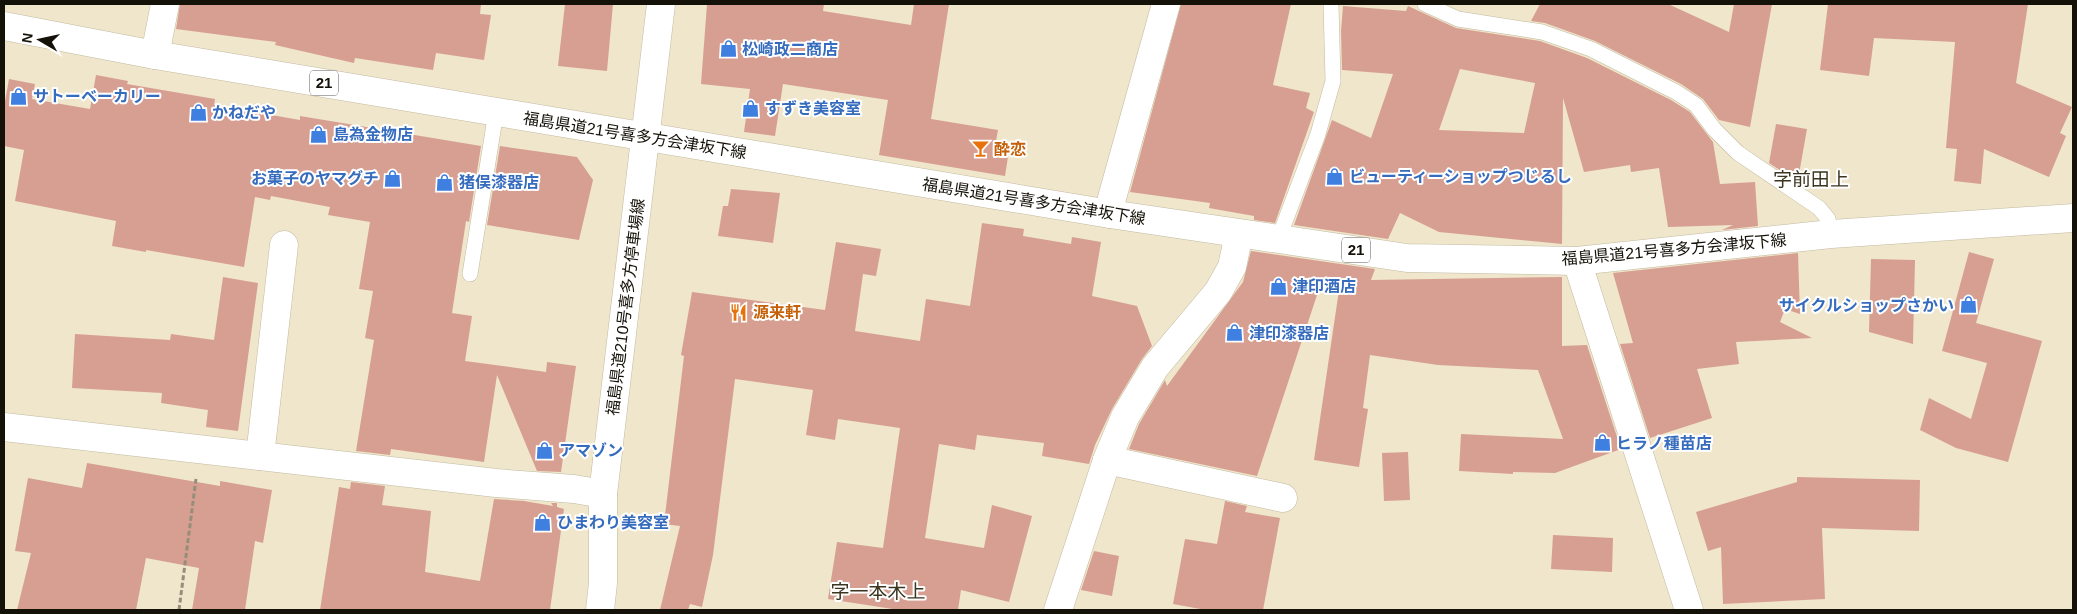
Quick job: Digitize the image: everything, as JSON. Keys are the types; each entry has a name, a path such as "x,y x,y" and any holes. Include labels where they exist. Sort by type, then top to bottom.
{"main road":[{"path":"155,56 165,4"},
{"name":"福島県道210号喜多方停車場線","path":"600,610 603,583 603,494 660,4"},
{"path":"1110,214 1112,198 1166,4"},
{"name":"福島県道21号喜多方会津坂下線","path":"4,26 155,56 1110,214 1407,258 1577,261 1831,234 2073,218"},
{"path":"1058,610 1107,460 1124,417 1155,367 1218,292 1232,267 1239,234"},
{"path":"260,456 284,245"},
{"path":"1577,261 1689,610"},
{"path":"4,427 496,483 574,488 603,494"},
{"path":"1107,460 1284,498"}],"lane":[{"path":"1278,240 1318,134 1333,81 1331,4"},
{"path":"1426,4 1458,19 1542,32 1591,49 1676,92 1696,105 1714,129 1738,153 1819,208 1828,219 1831,234"},
{"path":"470,274 496,112"}],"path":[{"path":"179,610 199,449"}],"building":[{"path":"180,4 481,4 480,14 491,15 484,60 436,53 433,70 355,58 354,63 275,45 276,42 176,29"},
{"path":"565,4 613,4 607,71 558,66"},
{"path":"707,4 824,4 823,11 911,25 914,4 949,4 931,119 998,130 996,141 1010,144 1005,176 879,155 888,100 783,84 775,136 744,132 750,89 701,84"},
{"path":"1181,4 1291,4 1273,85 1310,93 1306,108 1314,112 1275,223 1254,220 1254,216 1209,208 1210,203 1130,192"},
{"path":"1540,4 1668,4 1729,32 1734,4 1772,4 1750,127 1719,120 1703,99 1681,84 1595,41 1545,23 1531,21"},
{"path":"1828,4 2028,4 2016,83 2072,107 2060,133 2066,136 2049,177 1984,149 1981,184 1954,181 1957,149 1946,148 1955,42 1874,38 1869,76 1820,70"},
{"path":"1343,6 1406,11 1408,6 1456,28 1540,41 1587,58 1671,100 1690,112 1713,142 1720,184 1755,182 1758,226 1722,230 1733,225 1668,227 1659,168 1631,172 1630,165 1584,172 1563,98 1562,244 1439,232 1400,213 1388,239 1294,225 1332,120 1371,138 1393,74 1342,70 1341,31","holes":["1460,69 1535,83 1524,133 1439,130"]},
{"path":"96,75 128,81 127,84 215,99 214,105 300,120 300,116 481,146 469,222 466,221 452,313 472,316 465,361 546,372 547,362 576,366 561,472 537,471 497,375 484,462 391,449 390,455 356,451 374,340 365,338 373,291 359,289 370,222 328,215 330,207 271,196 270,200 255,197 244,267 112,246 116,221 15,201 24,150 4,146 4,107 9,79 35,84 32,99 90,109"},
{"path":"1776,124 1807,129 1799,174 1781,171 1769,163"},
{"path":"500,146 577,157 593,180 579,240 487,225"},
{"path":"731,189 780,193 773,243 718,236 723,206 728,206"},
{"path":"982,223 1024,229 1023,236 1071,244 1072,237 1101,242 1092,296 1137,306 1152,346 1112,409 1095,445 1089,464 1042,456 1044,443 977,435 975,450 939,444 925,538 984,548 992,505 1032,516 1009,602 961,590 958,610 899,610 828,599 837,542 883,548 900,428 838,419 835,440 806,435 813,390 735,379 713,555 702,607 690,604 688,610 660,610 680,526 664,524 684,356 681,355 692,292 825,310 836,242 881,249 876,276 863,274 855,331 920,341 926,299 970,306"},
{"path":"1251,251 1375,269 1371,280 1562,277 1562,346 1587,345 1621,449 1555,473 1513,472 1513,474 1459,471 1461,434 1563,439 1538,370 1438,365 1370,355 1363,408 1368,409 1359,467 1314,460 1339,290 1320,286 1257,476 1129,449 1139,424 1165,380 1167,386 1243,282"},
{"path":"1969,252 1994,259 1976,323 2042,341 2008,462 1956,448 1920,430 1929,398 1971,419 1987,363 1942,351"},
{"path":"1798,253 1800,314 1785,309 1780,322 1812,338 1736,342 1739,364 1697,369 1712,418 1650,438 1620,344 1633,343 1613,273"},
{"path":"1871,259 1915,260 1913,344 1869,332"},
{"path":"223,277 258,283 238,431 206,427 208,410 161,403 162,393 72,388 75,334 170,340 171,334 214,340"},
{"path":"1408,452 1410,500 1384,501 1382,453"},
{"path":"87,463 220,486 220,481 272,490 263,543 255,541 245,610 192,610 199,568 146,558 136,610 17,610 31,553 15,551 28,478 82,488"},
{"path":"1797,477 1920,480 1919,531 1822,528 1825,599 1723,604 1721,547 1708,551 1696,512 1797,482"},
{"path":"351,482 385,486 382,505 431,511 425,572 480,581 494,499 524,501 553,506 551,503 557,503 557,507 564,509 550,610 320,610 339,487 350,489"},
{"path":"1225,501 1247,506 1245,512 1280,518 1263,610 1206,610 1173,604 1185,539 1217,544"},
{"path":"1553,535 1613,538 1612,572 1551,569"},
{"path":"1094,551 1119,556 1112,596 1081,590"}],"place":[{"name":"松崎政二商店","path":"728,49"},
{"name":"サトーベーカリー","path":"19,96"},
{"name":"すずき美容室","path":"751,108"},
{"name":"かねだや","path":"198,112"},
{"name":"島為金物店","path":"319,134"},
{"name":"酔恋","path":"980,149"},
{"name":"ビューティーショップつじるし","path":"1335,176"},
{"name":"お菓子のヤマグチ","path":"393,178"},
{"name":"猪俣漆器店","path":"445,182"},
{"name":"津印酒店","path":"1278,286"},
{"name":"サイクルショップさかい","path":"1968,305"},
{"name":"源来軒","path":"739,312"},
{"name":"津印漆器店","path":"1235,333"},
{"name":"ヒラノ種苗店","path":"1602,443"},
{"name":"アマゾン","path":"545,450"},
{"name":"ひまわり美容室","path":"543,522"}],"district":[{"name":"字前田上","path":"1811,179"},
{"name":"字一本木上","path":"878,591"}]}
